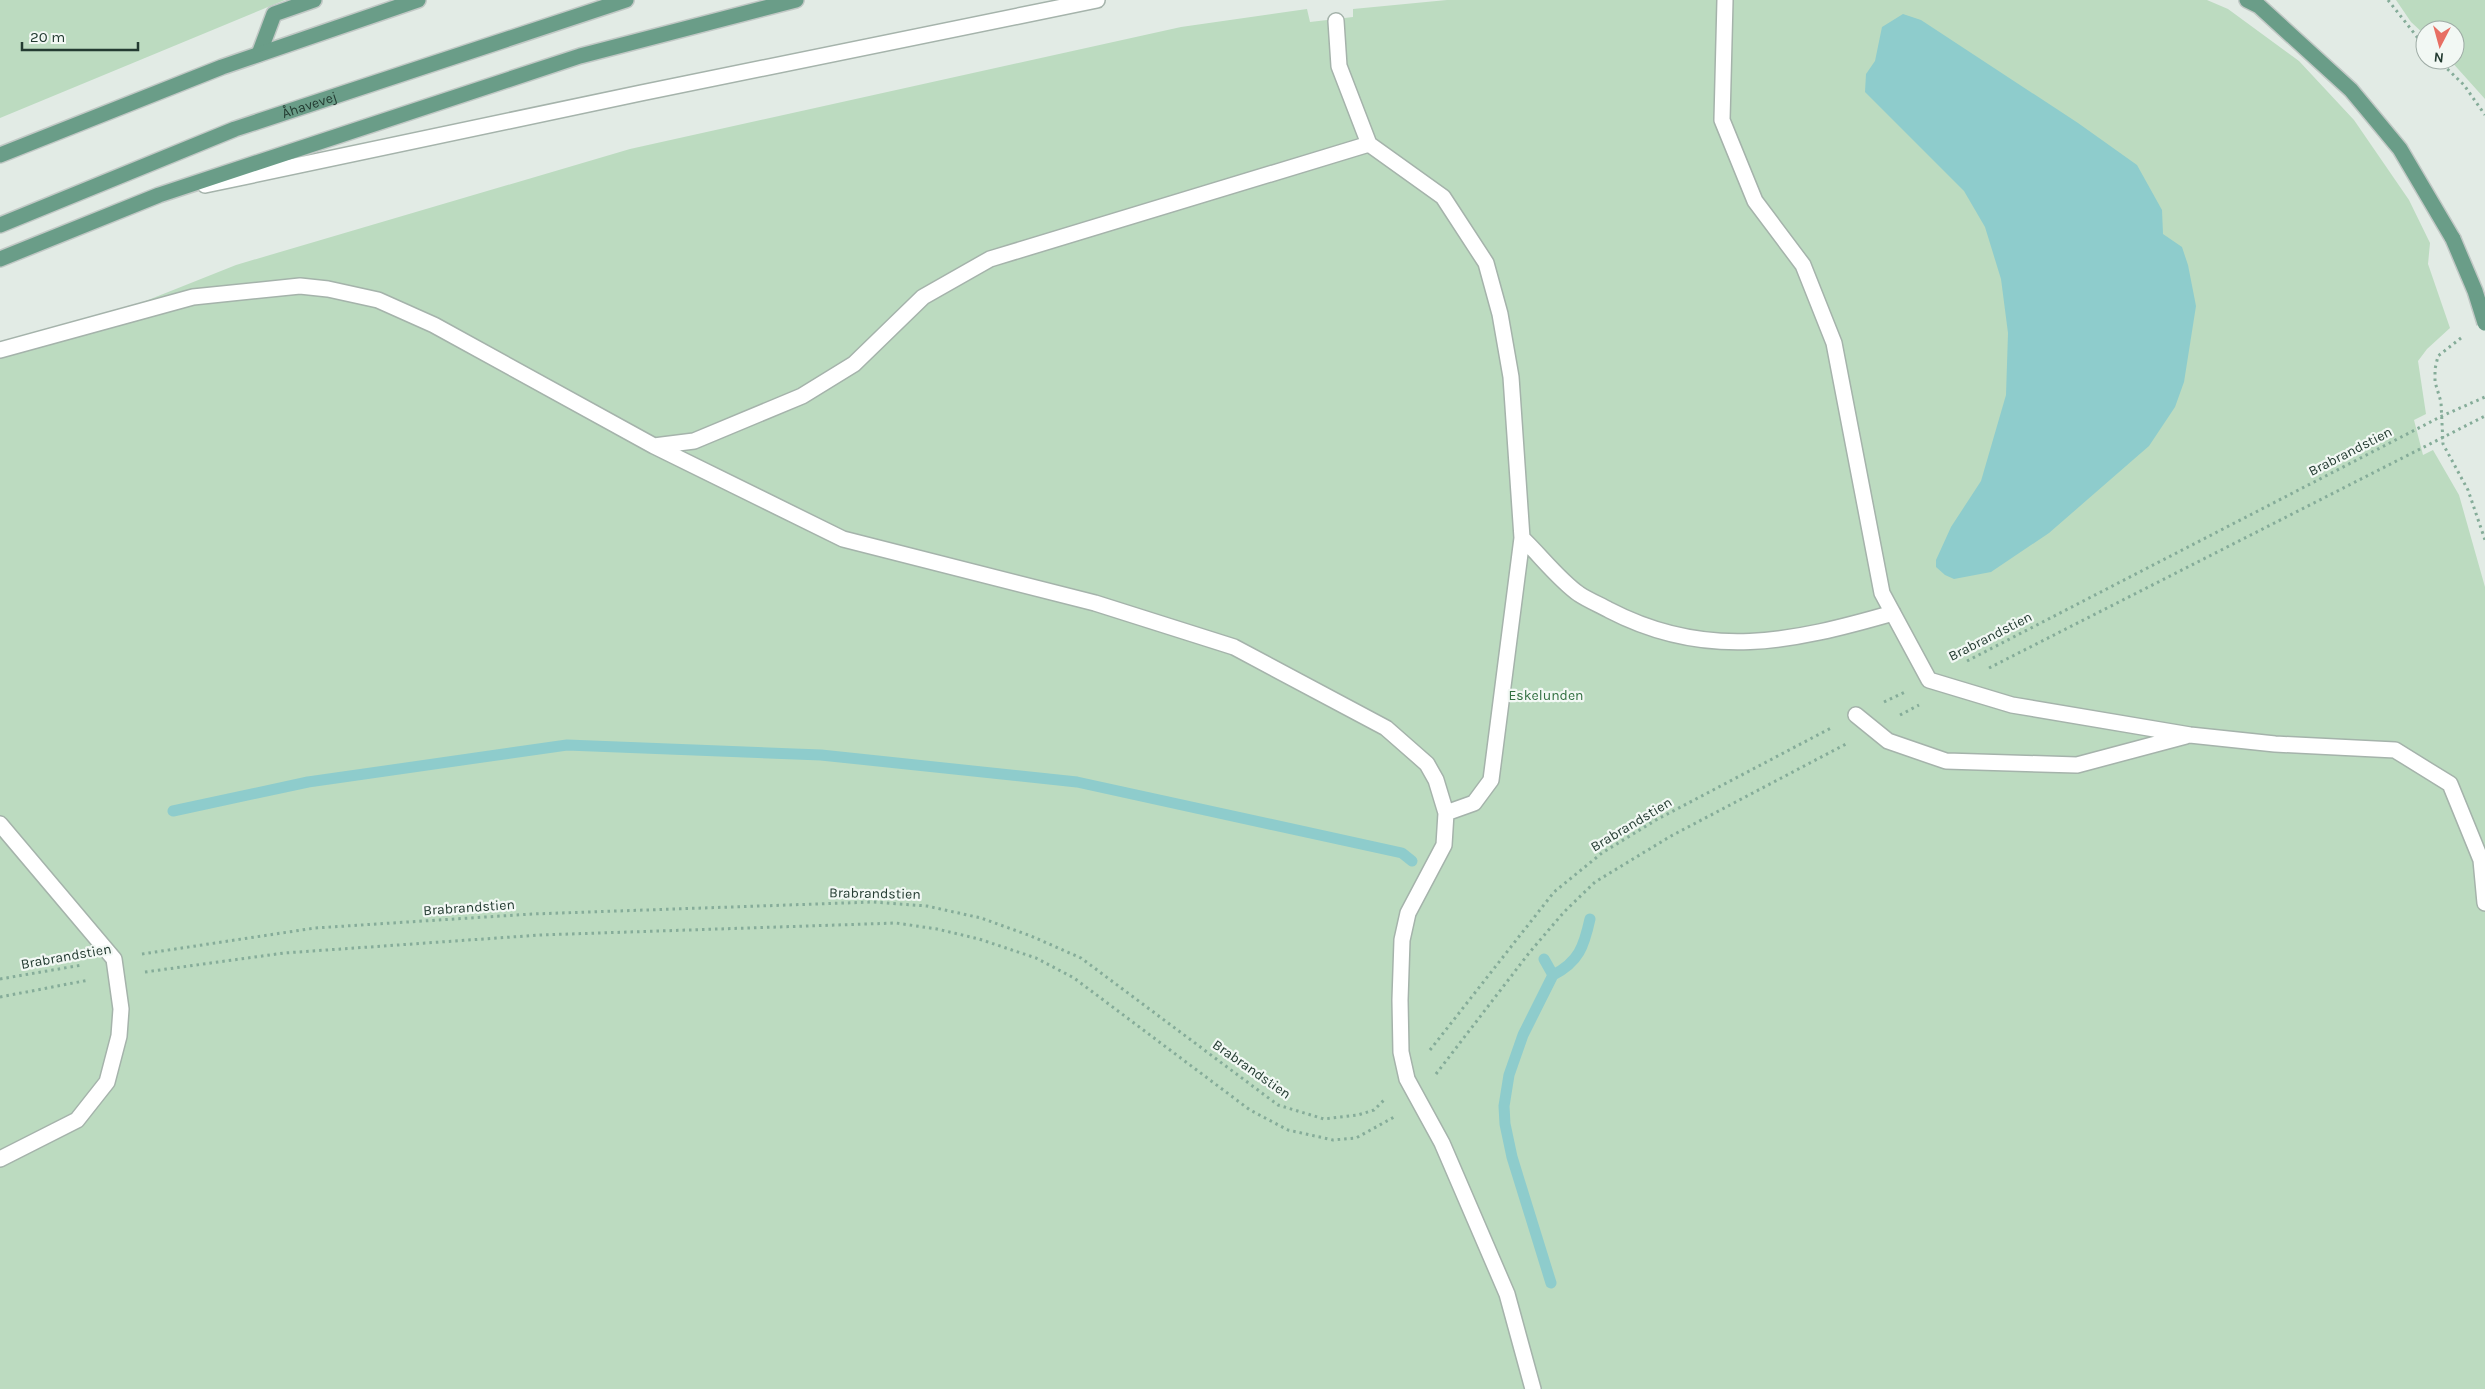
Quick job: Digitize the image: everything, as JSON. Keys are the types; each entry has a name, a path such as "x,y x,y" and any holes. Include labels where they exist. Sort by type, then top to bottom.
{"main road":[{"path":"259,54 274,14 314,0"},
{"path":"0,155 259,54 418,0"},
{"name":"Åhavevej","path":"0,225 235,129 626,0"},
{"path":"0,259 159,195 580,56 796,0"},
{"path":"2247,0 2266,13 2351,90 2400,149 2452,239 2475,291 2485,323"}],"lane":[{"path":"159,195 650,91 1097,0"},
{"path":"1725,0 1722,120 1755,201 1803,265 1834,343 1882,592 1929,680 2012,705 2190,735 2275,744 2395,750 2450,784 2481,860 2485,903"},
{"path":"1336,21 1339,66 1369,144 1442,197 1486,263 1500,314 1512,377 1522,538 1490,780 1474,803 1446,813"},
{"path":"654,446 694,441 802,396 854,364 923,297 990,259 1369,144"},
{"path":"0,350 193,297 300,286 328,289 378,300 434,325 654,446 843,539 1095,603 1234,647 1386,728 1427,764 1436,780 1446,813 1444,845 1408,913 1402,940 1400,1026 1401,1052 1407,1079 1442,1143 1507,1294 1533,1389"},
{"path":"1522,538 1579,594 1635,623 1683,637 1736,644 1781,640 1828,632 1893,612"},
{"path":"1856,715 1888,741 1946,761 2077,765 2190,735"},
{"path":"0,824 114,959 121,1009 119,1036 107,1082 77,1120 0,1159"}],"path":[{"path":"2388,0 2415,34"},
{"path":"2448,70 2464,85 2485,115"},
{"path":"2468,333 2438,356 2434,369 2435,382 2441,402 2443,444 2468,490 2485,540"},
{"name":"Brabrandstien","path":"0,979 212,942 315,928 532,914 750,905 873,902 927,906 981,918 1032,936 1081,958 1278,1105 1324,1119 1358,1115 1374,1110 1407,1079 1554,892 1602,853 1656,820 1856,715 1929,680 2442,416 2485,397"},
{"path":"0,997 116,976 284,953 540,935 896,923 937,929 979,939 1036,958 1101,996 1250,1110 1288,1130 1333,1140 1356,1138 1390,1121 1417,1097 1529,953 1564,912 1595,882 1671,836 1874,730 1951,687 2128,600 2253,533 2485,416"}],"green space":[{"path":"0,0 285,0 0,118"},
{"name":"Eskelunden","path":"1447,0 2207,0 2228,9 2299,61 2354,120 2409,200 2430,243 2428,264 2450,328 2427,349 2418,361 2426,414 2414,420 2423,455 2433,450 2459,495 2485,587 2485,1389 0,1389 0,359 236,265 630,149 1181,27 1307,9 1310,22 1353,17 1353,9"},
{"path":"2396,0 2485,0 2485,99 2459,70 2465,70 2465,20 2415,20 2415,26"}],"water":[{"path":"1903,14 1921,20 2078,123 2137,165 2162,210 2163,234 2182,247 2188,265 2196,306 2184,382 2175,407 2149,446 2049,533 1991,572 1954,579 1945,575 1936,567 1936,560 1951,527 1981,481 2006,395 2008,333 2001,279 1985,227 1964,191 1865,92 1866,74 1875,61 1882,27"}],"waterway":[{"path":"173,811 308,782 567,745 821,755 1077,782 1402,853 1412,861"},
{"path":"1553,975 1575,959 1583,945 1590,919"},
{"path":"1544,959 1553,975 1523,1035 1509,1075 1504,1106 1505,1124 1512,1157 1551,1283"}]}
